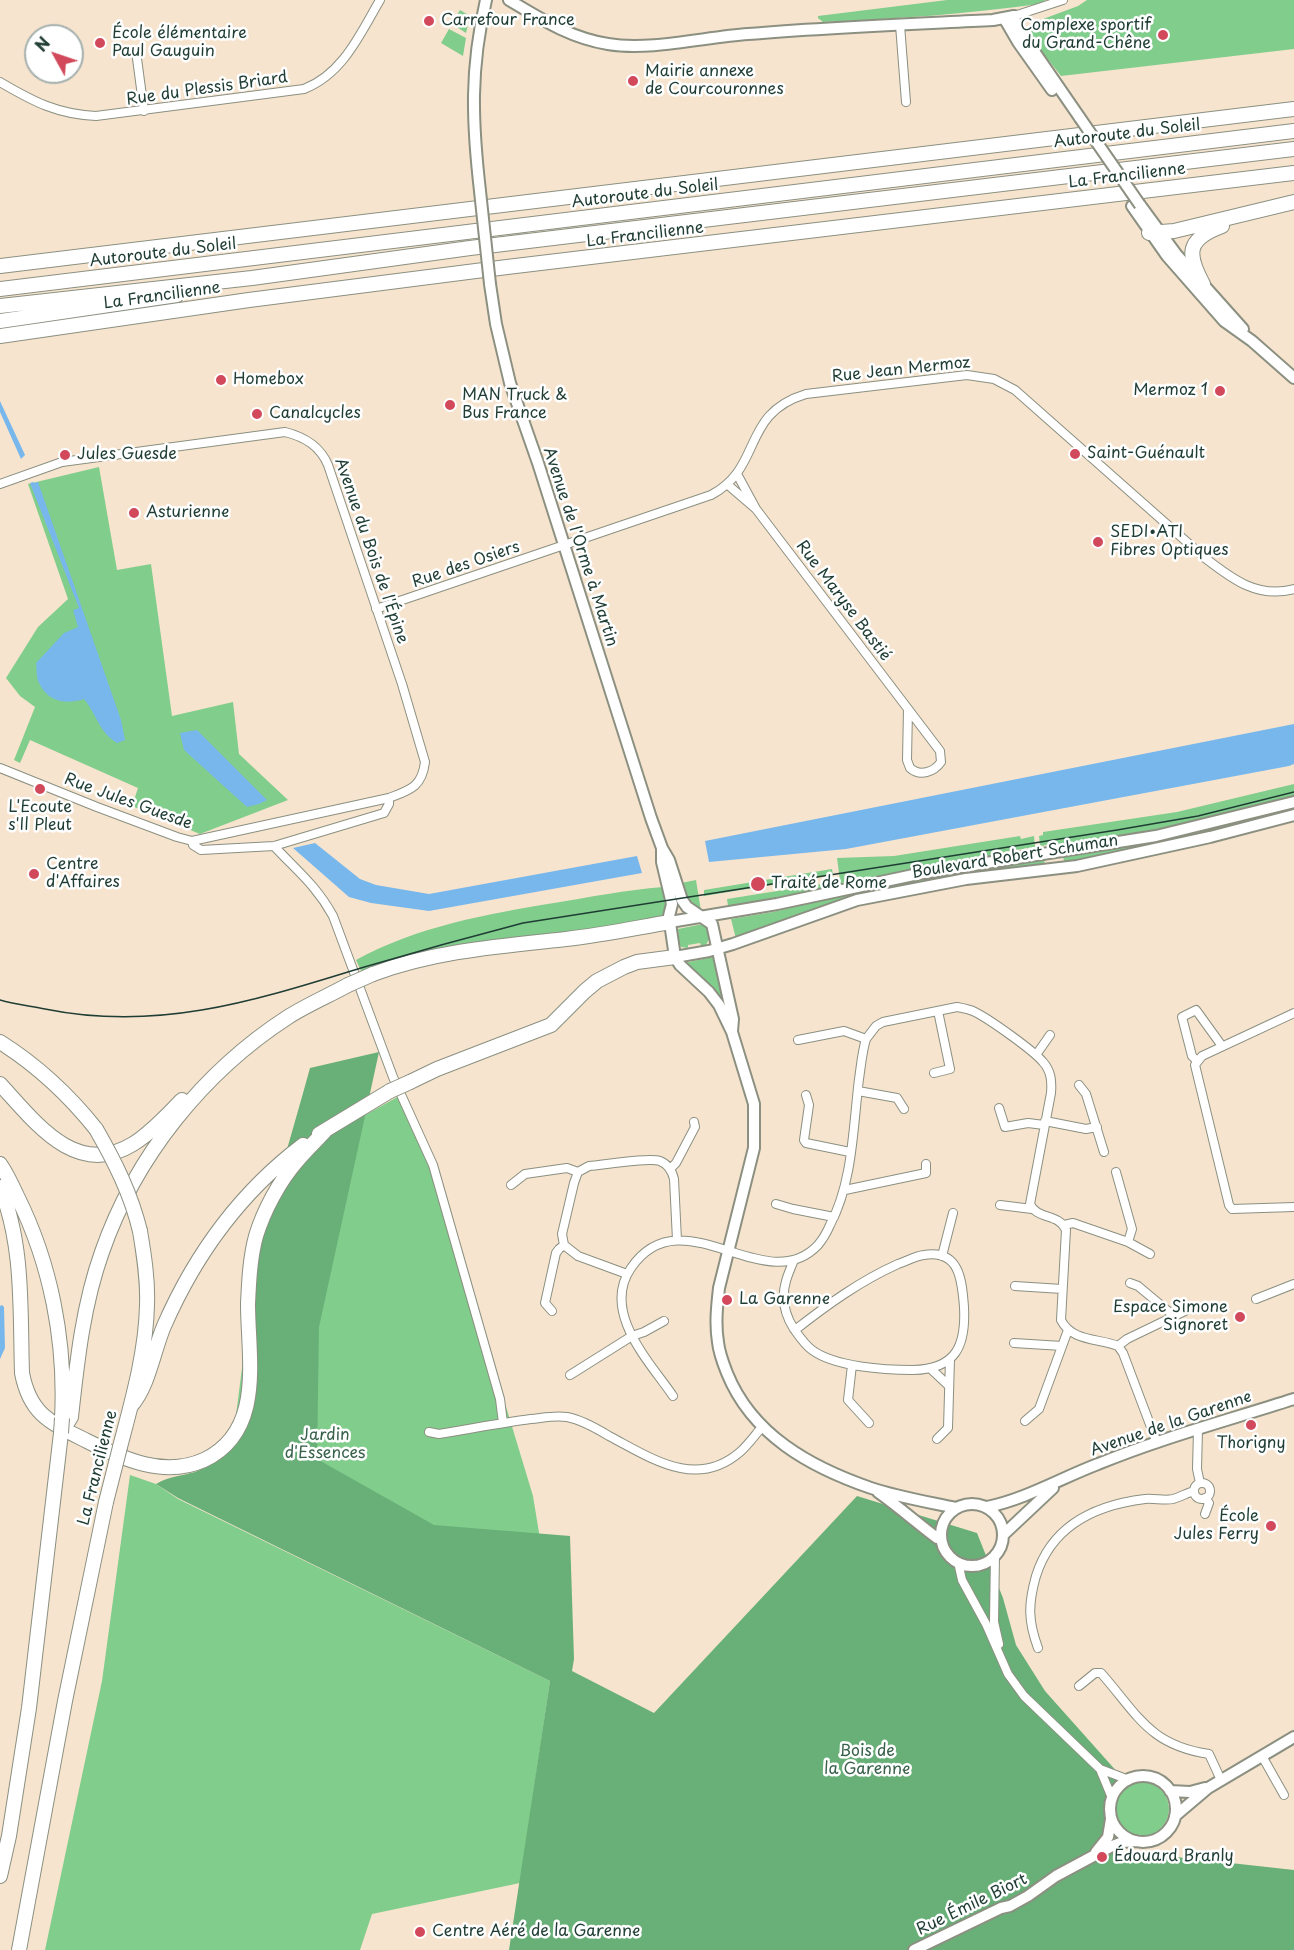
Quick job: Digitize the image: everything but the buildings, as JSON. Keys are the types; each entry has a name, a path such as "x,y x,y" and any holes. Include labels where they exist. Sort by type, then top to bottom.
{"highway":[{"path":"1,265 1294,109"},
{"name":"Autoroute du Soleil","path":"0,289 1294,131"},
{"name":"Autoroute du Soleil","path":"0,306 252,278 470,248 1294,149"},
{"name":"La Francilienne","path":"0,336 507,267 1294,173"},
{"path":"1154,232 1174,231 1294,202"},
{"path":"1203,284 1192,259 1194,245 1199,238 1213,229 1278,206"},
{"path":"0,321 221,289 252,278"},
{"path":"64,1424 71,1417 76,1365 87,1308 101,1254 115,1218 138,1173 183,1111 206,1086 256,1041 289,1017 348,985 398,964 470,950 567,939 670,922"},
{"path":"130,1406 139,1396 163,1328 183,1285 199,1258 227,1220 285,1158 311,1139 390,1091 437,1069 551,1026 585,991 610,974 637,962 675,957"},
{"name":"La Francilienne","path":"0,1042 47,1075 96,1129 114,1159 129,1192 140,1231 147,1281 147,1314 143,1347 106,1502 65,1701 19,1950"},
{"path":"0,1084 58,1142 78,1153 95,1156 119,1151 135,1143 192,1091 206,1086"},
{"path":"0,1187 15,1240 24,1387 37,1411 55,1425 138,1463 154,1467 185,1467 218,1451 236,1430 243,1417 250,1390 248,1304 256,1236 263,1217 284,1177 325,1131"},
{"name":"La Francilienne","path":"0,1164 26,1213 51,1292 60,1339 64,1424 29,1708 9,1836 0,1876"}],"main road":[{"name":"Avenue de l'Orme à Martin","path":"486,0 473,78 474,127 490,284 496,324 510,383 662,848 669,860 682,900 687,907 704,917"},
{"path":"509,0 569,34 610,44 634,45 748,33 1009,17 1154,232 1167,256 1224,321 1252,341 1294,378"},
{"path":"1154,232 1252,341"},
{"path":"670,922 923,873 1156,836 1294,802"},
{"name":"Boulevard Robert Schuman","path":"675,957 717,949 857,900 966,879 1077,866 1210,837 1294,815"},
{"name":"Avenue de l'Orme à Martin","path":"662,848 662,862 672,904 670,922 675,957"},
{"path":"704,917 712,924 732,1019 732,1032"},
{"path":"675,957 680,965 714,998 732,1032 754,1104 755,1131 749,1169 719,1288 717,1306 718,1343 721,1358 735,1391 762,1427 780,1444 873,1489 937,1538 941,1537"},
{"name":"Avenue de la Garenne","path":"987,1507 1013,1500 1097,1464 1157,1443 1294,1400"},
{"name":"Avenue de la Garenne","path":"1003,1535 1059,1482"},
{"path":"873,1489 956,1508"},
{"path":"971,1503 987,1507 999,1519 1003,1535 1002,1543 988,1562 968,1565 958,1562 947,1552 941,1537 944,1521 956,1508 971,1503"},
{"path":"1175,1816 1208,1788 1294,1737"},
{"path":"1149,1777 1159,1781 1170,1791 1176,1806 1175,1816 1172,1826 1165,1834 1156,1840 1146,1842 1136,1841 1120,1833 1111,1818 1110,1808 1116,1791 1129,1780 1149,1777"},
{"path":"1170,1791 1190,1792 1208,1788"},
{"name":"Rue Émile Biort","path":"914,1950 1001,1908 1010,1906 1094,1854 1106,1841 1111,1818"},
{"name":"Rue Émile Biort","path":"1072,1868 1123,1842 1136,1841"}],"street":[{"name":"Rue du Plessis Briard","path":"0,82 34,102 69,114 96,116 286,93 316,85 333,72 346,57 380,0"},
{"path":"1009,17 1063,0"},
{"path":"900,25 906,102"},
{"path":"136,51 144,111"},
{"name":"Rue Jean Mermoz","path":"564,546 697,501 728,485 737,474 765,419 794,398 806,394 945,377 983,376 1006,384 1023,397 1224,573 1239,583 1267,592 1294,589"},
{"name":"Avenue du Bois de l'Épine","path":"0,484 62,462 285,432 315,445 323,454 424,753 424,772 413,789 389,798 250,828"},
{"name":"Rue Maryse Bastié","path":"737,474 756,509 940,751 941,762 933,771 917,773 910,768 907,760 908,709"},
{"name":"Rue Maryse Bastié","path":"728,485 756,509"},
{"name":"Rue des Osiers","path":"376,609 564,546"},
{"name":"Rue Jules Guesde","path":"0,768 167,834 192,840 250,828"},
{"path":"192,840 193,845 201,850 274,846 384,813 389,804 389,798"},
{"path":"274,846 309,880 324,898 333,916 393,1077 433,1165 500,1399 503,1423"},
{"path":"673,1396 632,1336 621,1307 627,1274 639,1258 648,1251 666,1242 677,1240 700,1242 776,1263 794,1260 818,1245 834,1217 845,1190 866,1039 876,1026 883,1022 957,1007 972,1010 1043,1061 1051,1076 1051,1093 1030,1197 1032,1209"},
{"path":"934,1073 950,1069 938,1011"},
{"path":"1197,1061 1192,1056 1182,1017 1196,1011 1222,1046"},
{"path":"1294,1012 1202,1056 1197,1061 1196,1069 1229,1205 1236,1211 1294,1207"},
{"path":"798,1040 844,1031 866,1039"},
{"path":"1036,1055 1050,1035"},
{"path":"1079,1085 1086,1094 1104,1152"},
{"path":"858,1091 897,1098 904,1109"},
{"path":"806,1095 809,1105 804,1140 806,1143 850,1152"},
{"path":"999,1108 1005,1127 1028,1123 1086,1129 1097,1127"},
{"path":"670,1169 676,1163 695,1127 694,1122"},
{"path":"627,1274 578,1256 564,1245 562,1234 578,1172 589,1166 662,1161 670,1169 674,1179 677,1240"},
{"path":"845,1190 926,1173 926,1164"},
{"path":"512,1185 525,1174 567,1168 578,1172"},
{"path":"1116,1172 1132,1229 1128,1242"},
{"path":"776,1204 834,1217"},
{"path":"1000,1205 1032,1209 1064,1225 1073,1223 1128,1242 1150,1254"},
{"path":"942,1256 953,1214"},
{"path":"1064,1225 1066,1236 1061,1320 1068,1330 1088,1339 1118,1346 1123,1353 1157,1443"},
{"path":"552,1311 545,1303 556,1253 564,1245"},
{"path":"794,1260 786,1281 784,1306 795,1330 813,1351 852,1365 899,1370 930,1369 950,1359 958,1350 964,1331 963,1284 957,1268 942,1256 925,1254 885,1270 832,1302 795,1330"},
{"path":"776,1263 786,1281"},
{"path":"1130,1282 1174,1316"},
{"path":"1256,1299 1294,1284"},
{"path":"1015,1286 1062,1289"},
{"path":"1118,1346 1127,1339 1185,1311"},
{"path":"570,1375 632,1336 664,1321"},
{"path":"1025,1421 1039,1410 1068,1330"},
{"path":"1014,1343 1062,1346"},
{"path":"937,1439 948,1428 950,1359"},
{"path":"852,1365 848,1400 869,1423"},
{"path":"930,1369 948,1385"},
{"path":"429,1432 439,1434 514,1421 560,1416 580,1420 654,1460 683,1469 711,1467 726,1461 740,1452 762,1427"},
{"path":"1198,1430 1197,1469 1200,1484"},
{"path":"1038,1648 1029,1616 1032,1595 1043,1560 1061,1532 1080,1518 1109,1507 1145,1499 1170,1500 1194,1491 1200,1484 1207,1485 1210,1490 1209,1495 1205,1498"},
{"path":"1194,1491 1196,1497 1205,1498 1209,1503 1205,1514"},
{"path":"995,1555 994,1622 1003,1663"},
{"path":"958,1562 962,1580 1017,1687 1034,1707 1100,1769 1129,1780"},
{"path":"1079,1686 1095,1673 1101,1673 1144,1726 1159,1737 1191,1751 1209,1754 1221,1780"},
{"path":"1262,1756 1284,1795"},
{"path":"1100,1769 1112,1798"}],"green space":[{"path":"947,0 1046,0 1039,4 931,16 823,22 818,18 818,16"},
{"name":"Complexe sportif du Grand-Chêne","path":"1087,0 1294,0 1294,49 1061,76 1032,39 1031,31 1035,22 1078,6"},
{"path":"460,10 470,16 466,33 452,24"},
{"path":"449,29 466,38 463,56 441,43"},
{"path":"99,467 117,570 151,564 172,716 233,702 239,754 288,800 200,834 132,806 138,788 30,740 20,763 14,760 35,707 20,696 6,678 38,627 68,599 28,484"},
{"path":"1294,784 1294,798 1152,833 1047,849 1047,845 1040,846 1039,836 1043,835 1043,832 1177,812"},
{"path":"1294,806 1294,811 1157,845 1066,863 1063,857 1065,855"},
{"path":"1020,836 1021,839 1034,836 1035,847 1004,852 1004,856 780,899 728,906 727,899 840,881 837,858 894,856"},
{"path":"1044,858 1045,866 964,875 883,889 843,899 736,939 731,919 773,912 888,884"},
{"path":"832,869 833,875 704,896 704,890"},
{"path":"696,880 701,911 686,900 681,883"},
{"path":"663,887 666,907 660,918 462,949 362,973 356,960 427,930 477,917 608,894"},
{"path":"703,924 706,926 709,939 706,945 701,946 700,943 688,945 688,948 681,947 678,929"},
{"path":"713,957 723,998 684,963"},
{"name":"Bois de la Garenne","path":"379,1052 319,1327 317,1459 434,1525 570,1536 574,1659 572,1671 654,1713 857,1496 977,1533 1003,1598 1016,1645 1045,1691 1119,1774 1113,1850 1294,1870 1294,1950 509,1950 550,1681 178,1498 156,1484 210,1465 231,1448 246,1428 253,1411 256,1391 255,1285 257,1266 266,1222 310,1068"},
{"name":"Jardin d'Essences","path":"401,1095 433,1165 533,1496 559,1655 225,1502 259,1234 342,1128"},
{"path":"130,1475 156,1484 178,1499 550,1681 520,1883 372,1914 360,1950 45,1950 102,1681"},
{"path":"1137,1782 1147,1782 1157,1786 1165,1794 1169,1809 1165,1824 1157,1832 1147,1836 1137,1836 1127,1832 1119,1824 1115,1814 1115,1804 1119,1794 1127,1786"}],"water":[{"path":"0,401 25,455 21,459 0,412"},
{"path":"38,482 121,720 125,740 117,743 106,734 84,699 64,702 52,698 38,681 36,663 64,633 78,627 73,610 79,608 30,483"},
{"path":"1294,724 1294,764 1289,766 846,849 709,862 705,841"},
{"path":"197,730 267,800 247,807 184,750 180,733"},
{"path":"315,843 360,879 376,885 429,894 637,856 642,873 429,911 371,903 349,897 293,848"},
{"path":"0,1306 4,1307 5,1348 0,1359"}],"tram line":[{"path":"0,1000 87,1015 127,1017 166,1015 205,1009 282,992 523,923 1117,830 1198,816 1294,792"}],"place":[{"name":"Carrefour France","path":"429,21"},
{"name":"Complexe sportif du Grand-Chêne","path":"1163,35"},
{"name":"École élémentaire Paul Gauguin","path":"100,43"},
{"name":"Mairie annexe de Courcouronnes","path":"633,81"},
{"name":"Homebox","path":"221,380"},
{"name":"Mermoz 1","path":"1220,391"},
{"name":"MAN Truck & Bus France","path":"450,405"},
{"name":"Canalcycles","path":"257,414"},
{"name":"Saint-Guénault","path":"1075,454"},
{"name":"Jules Guesde","path":"65,455"},
{"name":"Asturienne","path":"134,513"},
{"name":"SEDI•ATI Fibres Optiques","path":"1098,542"},
{"name":"L'Ecoute s'Il Pleut","path":"40,789"},
{"name":"Centre d'Affaires","path":"34,874"},
{"name":"Traité de Rome","path":"758,884"},
{"name":"La Garenne","path":"727,1300"},
{"name":"Espace Simone Signoret","path":"1240,1317"},
{"name":"Thorigny","path":"1251,1425"},
{"name":"École Jules Ferry","path":"1271,1526"},
{"name":"Édouard Branly","path":"1102,1857"},
{"name":"Centre Aéré de la Garenne","path":"420,1932"}]}
